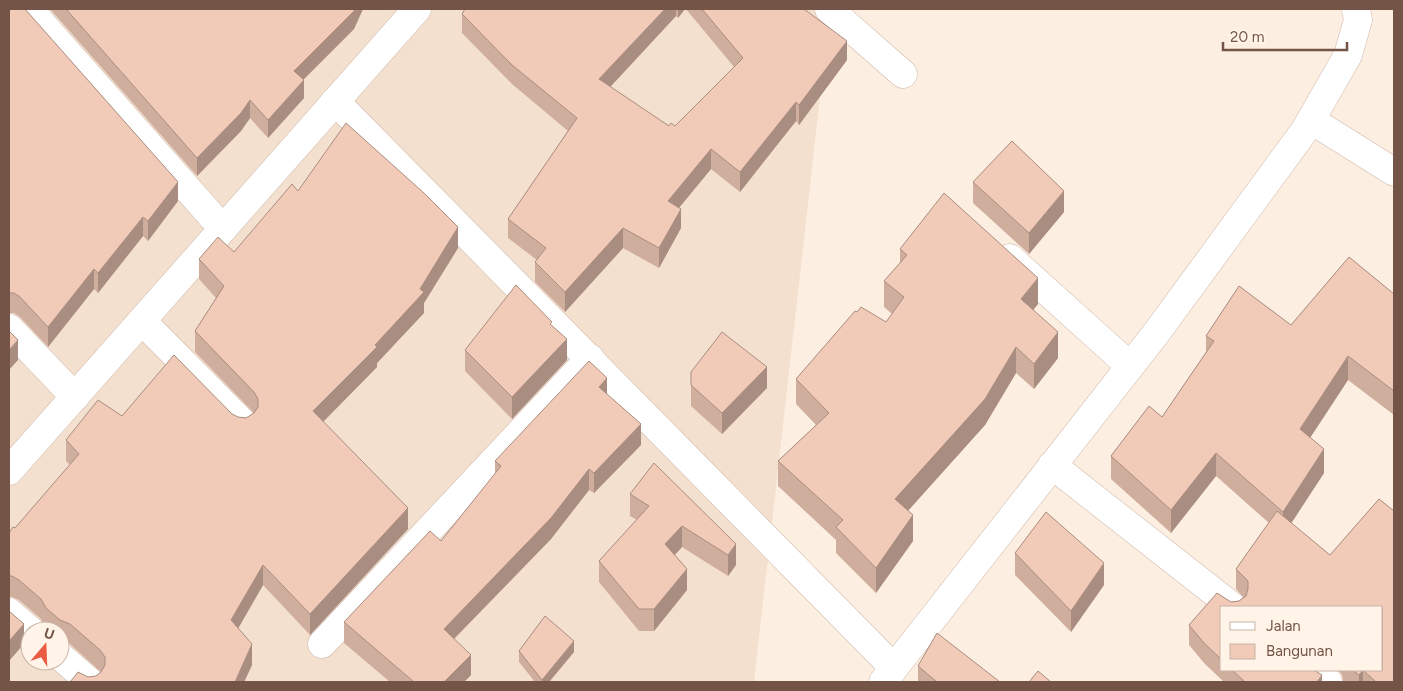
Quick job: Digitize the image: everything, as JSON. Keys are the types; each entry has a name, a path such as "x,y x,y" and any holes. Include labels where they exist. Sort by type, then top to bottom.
{"street":[{"path":"29,9 223,229"},
{"path":"9,471 417,9"},
{"path":"829,9 903,74"},
{"path":"336,101 590,358 889,675 1130,366 1306,130 1348,55 1358,20 1356,9"},
{"path":"1311,120 1394,172"},
{"path":"992,241 1130,366"},
{"path":"142,321 243,423"},
{"path":"9,328 75,397"},
{"path":"322,644 590,358"},
{"path":"1052,465 1232,606"},
{"path":"9,612 20,622"},
{"path":"70,665 90,682"},
{"path":"1313,671 1328,682"}],"shaded area":[{"path":"9,9 830,9 754,682 9,682"}],"building":[{"path":"9,9 25,9 178,182 148,221 143,217 98,273 94,269 48,327 20,297 14,293 9,293"},
{"path":"66,9 355,9 294,71 304,80 268,120 250,100 241,113 197,158"},
{"path":"465,9 665,9 599,79 669,126 671,123 675,126 743,58 702,9 804,9 847,41 799,105 796,102 740,172 711,149 668,201 681,209 659,248 623,228 565,292 535,262 546,248 508,219 577,118 512,65 462,14"},
{"path":"346,123 425,194 458,227 420,289 424,292 375,345 377,347 313,411 408,508 310,614 263,565 231,620 252,644 235,682 70,682 78,672 88,677 96,676 105,665 105,657 100,650 70,624 70,621 60,620 46,608 41,599 19,580 9,576 9,533 79,454 66,440 98,400 122,416 174,355 232,414 246,418 254,413 258,407 258,399 254,392 195,331 224,286 199,259 218,237 234,252 292,184 298,191"},
{"path":"1012,141 1064,191 1029,233 973,182"},
{"path":"944,193 1038,278 1021,299 1058,332 1034,364 1016,347 985,399 895,499 913,515 876,568 836,527 843,520 778,461 829,413 796,379 855,311 857,312 861,307 886,322 904,297 884,281 907,255 900,249"},
{"path":"1349,257 1394,294 1394,391 1348,356 1300,429 1324,449 1283,512 1216,453 1171,510 1111,456 1149,406 1162,417 1214,341 1206,336 1239,286 1291,325"},
{"path":"516,285 552,322 550,324 567,339 512,397 465,350"},
{"path":"9,331 18,340 9,350"},
{"path":"722,332 767,367 722,413 691,385 691,372"},
{"path":"589,361 607,378 599,387 641,424 594,473 589,469 551,518 444,629 471,655 444,682 414,682 344,622 430,531 441,541 501,466 495,461"},
{"path":"654,463 736,544 728,555 682,526 665,544 687,569 654,609 639,609 599,561 649,506 630,494"},
{"path":"1379,499 1394,511 1394,682 1376,682 1364,671 1383,671 1383,606 1220,606 1220,658 1189,625 1217,593 1231,602 1239,601 1246,596 1248,581 1236,569 1277,511 1330,555"},
{"path":"1046,512 1104,563 1071,611 1015,553"},
{"path":"9,611 21,621 20,629 9,641"},
{"path":"545,616 574,641 542,680 519,651"},
{"path":"937,633 1000,682 937,682 918,666"},
{"path":"1038,671 1051,682 1029,682"},
{"path":"1233,671 1316,671 1322,675 1317,682 1245,682"},
{"path":"1353,671 1362,671 1359,675"}]}
